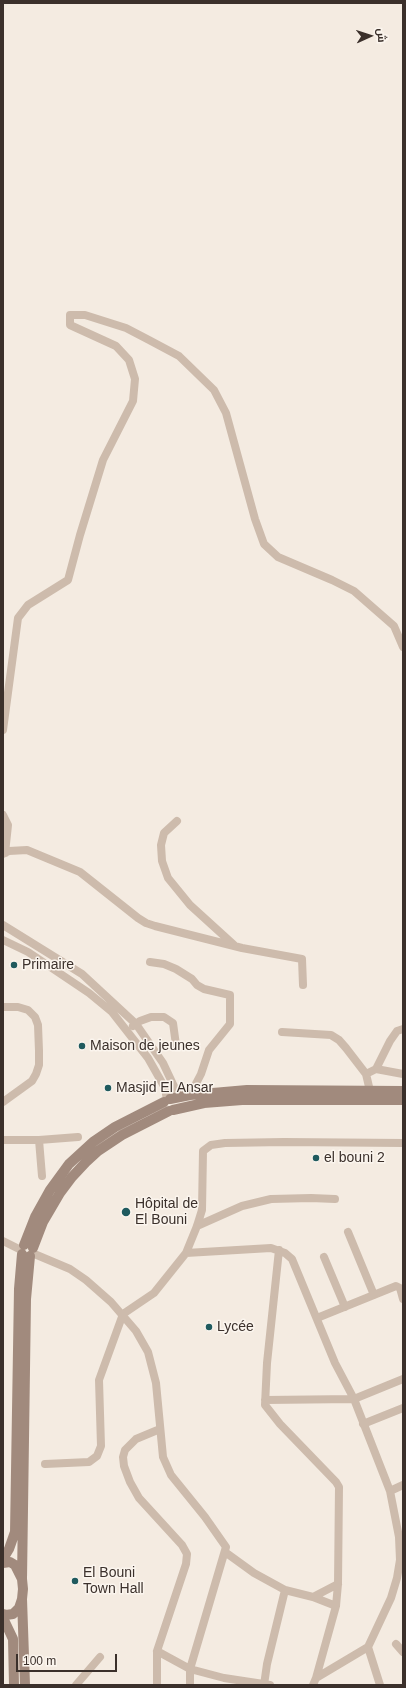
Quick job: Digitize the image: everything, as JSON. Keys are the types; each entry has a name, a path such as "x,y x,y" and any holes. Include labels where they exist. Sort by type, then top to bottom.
{"main road":[{"path":"3,1559 9,1549 15,1532 18,1289 27,1251 60,1193 72,1177 98,1151 170,1103 190,1095 247,1090 403,1091"},
{"path":"170,1103 204,1103 242,1100 403,1100"},
{"path":"25,1685 22,1579 27,1251"},
{"path":"3,1563 10,1562 15,1566 22,1579"},
{"path":"3,1614 13,1614 19,1608 22,1599"},
{"path":"3,1618 13,1639 14,1685"}],"street":[{"path":"3,730 18,618 28,605 68,580 103,460 133,401 135,379 129,360 116,346 70,325 70,315 86,315 126,328 179,356 214,390 226,413 255,519 264,544 278,558 332,580 354,591 394,626 403,647"},
{"path":"3,815 8,825 4,854"},
{"path":"176,822 164,833 161,845 162,860 168,878 190,905 235,946"},
{"path":"4,854 9,851 27,850 80,872 146,923 169,931 302,959 303,985"},
{"path":"3,925 82,974 136,1024 163,1063 170,1103"},
{"path":"3,940 28,952 89,993 112,1012 148,1058 170,1103"},
{"path":"150,962 164,964 176,969 204,989 230,995 230,1024 209,1050 201,1074 190,1095"},
{"path":"3,1006 18,1007 28,1010 35,1017 38,1025 39,1044 38,1065 36,1074 32,1081 3,1102"},
{"path":"126,1031 136,1024 151,1017 164,1017 173,1023 176,1046"},
{"path":"366,1074 376,1069 390,1041 397,1031 403,1029"},
{"path":"282,1032 331,1035 340,1040 366,1074 370,1091"},
{"path":"376,1069 403,1074"},
{"path":"3,1140 39,1140 78,1137"},
{"path":"39,1140 42,1176"},
{"path":"45,1464 89,1462 97,1456 101,1446 99,1380 123,1314 154,1293 186,1253 202,1210 203,1151 211,1146 225,1143 403,1143"},
{"path":"197,1226 242,1206 272,1199 335,1199"},
{"path":"348,1232 374,1295"},
{"path":"3,1241 70,1269 99,1290 123,1314 136,1331 148,1352 156,1383 163,1457 171,1475 205,1517 226,1547 190,1669 190,1685"},
{"path":"186,1253 271,1248 279,1250 292,1259 335,1364 354,1399 390,1490 396,1518 400,1560 397,1578 382,1620 372,1634 368,1647 380,1685"},
{"path":"279,1250 265,1404 280,1424 336,1482 339,1487 338,1584 336,1606 315,1682"},
{"path":"324,1257 345,1307"},
{"path":"317,1318 396,1286 400,1288 403,1299"},
{"path":"265,1400 354,1399 403,1379"},
{"path":"363,1424 403,1408"},
{"path":"157,1685 157,1651 186,1564 187,1554 182,1545 139,1498 130,1482 124,1466 123,1457 125,1450 136,1439 160,1429"},
{"path":"390,1490 403,1485"},
{"path":"225,1552 254,1573 285,1590 313,1597 336,1606"},
{"path":"313,1597 338,1584"},
{"path":"157,1651 190,1669 224,1678 266,1685 267,1664 285,1590"},
{"path":"396,1644 403,1652"},
{"path":"315,1682 368,1647"},
{"path":"76,1685 100,1658"}],"place":[{"name":"Primaire","path":"14,965"},
{"name":"Maison de jeunes","path":"82,1046"},
{"name":"Masjid El Ansar","path":"108,1088"},
{"name":"el bouni 2","path":"316,1158"},
{"name":"Hôpital de El Bouni","path":"126,1212"},
{"name":"Lycée","path":"209,1327"},
{"name":"El Bouni Town Hall","path":"75,1581"}]}
